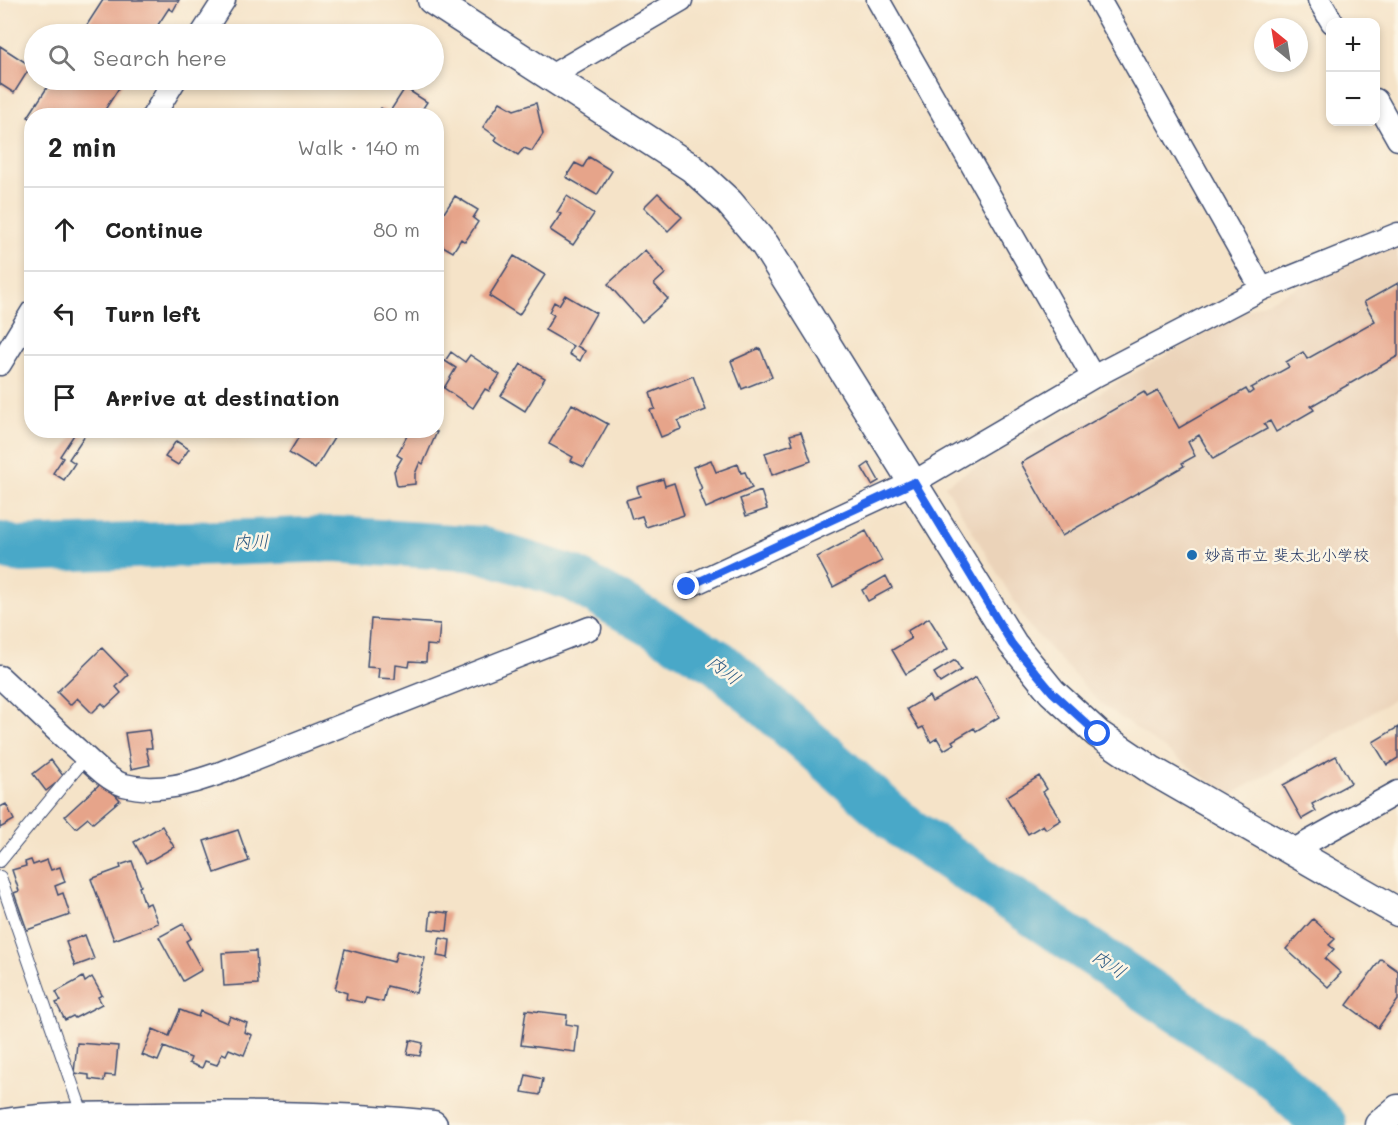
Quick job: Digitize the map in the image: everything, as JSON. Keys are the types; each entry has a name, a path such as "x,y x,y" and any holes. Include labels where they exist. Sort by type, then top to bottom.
{"street":[{"path":"208,24 224,0"},
{"path":"432,0 692,168 729,202 765,245 914,482 1012,644 1052,692 1098,734 1153,771 1398,912"},
{"path":"551,76 681,0"},
{"path":"878,0 1093,377"},
{"path":"1099,0 1262,289"},
{"path":"1319,0 1330,18"},
{"path":"158,108 169,90"},
{"path":"1380,107 1398,139"},
{"path":"687,587 914,482 1093,377 1262,289 1398,234"},
{"path":"0,364 24,325"},
{"path":"0,677 101,771 123,784 144,788 168,787 195,782 590,628"},
{"path":"1292,851 1398,792"},
{"path":"0,1124 83,1117 242,1115 390,1120 434,1125"}],"lane":[{"path":"0,861 86,757"},
{"path":"0,877 83,1117"}],"shaded area":[{"name":"妙高市立 斐太北小学校","path":"1398,241 1398,697 1230,796 1100,703 1028,625 945,485 1085,401 1235,316"}],"building":[{"path":"103,0 179,0 173,11 169,8 159,24 87,24"},
{"path":"0,46 24,61 24,77 14,93 0,84"},
{"path":"46,90 118,90 106,108 34,108"},
{"path":"404,90 408,90 427,102 423,108 392,108"},
{"path":"500,102 514,110 536,103 543,134 532,151 524,148 518,155 495,140 497,137 483,127"},
{"path":"589,157 612,171 597,195 566,177 575,163 583,167"},
{"path":"658,193 682,217 668,231 644,207"},
{"path":"455,196 478,210 473,218 478,222 465,242 461,239 453,252 444,247 444,213"},
{"path":"567,196 594,214 573,245 550,230 561,214 557,212"},
{"path":"645,250 665,274 654,284 668,299 642,322 608,284"},
{"path":"514,256 545,275 519,315 489,296"},
{"path":"1398,283 1398,356 1311,406 1314,410 1276,432 1270,421 1264,424 1267,429 1213,459 1199,435 1188,442 1195,456 1182,463 1184,466 1062,536 1021,463 1144,392 1147,397 1158,391 1179,428 1246,389 1249,394 1253,391 1251,388 1289,367 1286,362 1303,352 1307,359 1375,321 1364,302"},
{"path":"565,295 596,313 577,346 585,351 580,361 569,354 573,346 545,330 554,315 549,312 554,302 559,305"},
{"path":"760,348 772,377 742,389 731,361"},
{"path":"451,352 465,362 470,355 500,375 489,391 485,389 473,408 444,388 456,368 445,361"},
{"path":"521,364 545,378 525,411 501,396"},
{"path":"693,376 706,410 678,421 681,429 661,437 650,410 655,409 650,393"},
{"path":"572,404 608,424 584,467 571,461 573,457 549,444"},
{"path":"801,432 811,461 772,475 765,453 793,444 790,435"},
{"path":"72,438 83,438 69,459 75,463 64,480 53,473 63,458 60,456"},
{"path":"298,438 334,438 315,469 289,453"},
{"path":"406,438 434,438 423,464 420,462 415,474 415,484 397,486 394,471 402,458 397,455"},
{"path":"176,441 189,449 178,465 165,457"},
{"path":"711,460 716,472 738,464 741,473 745,472 752,488 706,508 699,491 702,489 693,467"},
{"path":"869,463 879,481 872,485 862,468"},
{"path":"663,479 665,486 674,483 684,515 646,527 642,516 632,519 626,500 640,496 637,487"},
{"path":"761,491 767,509 746,516 740,499"},
{"path":"866,531 882,561 833,587 817,557"},
{"path":"886,576 892,588 868,601 862,590"},
{"path":"929,618 948,649 906,674 892,650 911,639 907,631"},
{"path":"371,619 440,624 438,646 427,645 426,662 410,661 409,667 396,665 395,679 378,678 379,668 367,667"},
{"path":"102,648 128,675 116,687 121,693 106,707 102,703 92,713 77,698 70,705 57,692"},
{"path":"955,660 961,670 940,683 934,673"},
{"path":"976,677 999,717 976,731 974,728 952,741 954,744 944,750 937,738 931,742 923,727 919,729 907,709 929,696 932,702"},
{"path":"1398,727 1398,758 1387,765 1373,742"},
{"path":"149,730 152,748 146,748 150,765 131,769 125,733"},
{"path":"1336,756 1351,783 1312,804 1316,811 1302,819 1283,785"},
{"path":"51,760 64,777 46,791 33,774"},
{"path":"1039,776 1047,789 1043,792 1061,820 1046,829 1043,825 1028,834 1006,797"},
{"path":"103,781 120,800 93,823 88,818 76,828 65,816"},
{"path":"6,804 14,820 0,828 0,807"},
{"path":"162,826 174,847 146,863 134,842"},
{"path":"238,830 249,861 215,873 204,841"},
{"path":"31,860 33,865 47,860 51,870 60,867 65,882 55,886 58,895 63,893 70,915 27,930 14,893 19,891 12,870 26,866 25,862"},
{"path":"132,861 145,905 150,903 158,923 114,940 91,879 121,868 120,865"},
{"path":"431,911 449,913 447,931 429,929"},
{"path":"1313,919 1335,939 1329,945 1334,949 1325,959 1341,973 1328,987 1286,949"},
{"path":"183,924 191,938 186,941 202,970 183,981 159,937"},
{"path":"85,935 94,959 75,966 66,942"},
{"path":"440,938 450,940 448,958 437,956"},
{"path":"345,949 394,962 397,951 425,958 416,993 387,986 383,1002 366,998 364,1003 346,999 347,993 335,989"},
{"path":"256,951 258,984 224,986 222,953"},
{"path":"1381,959 1398,971 1398,1000 1378,1028 1347,1005"},
{"path":"83,977 85,982 92,977 102,995 98,997 102,1004 75,1018 73,1016 65,1020 56,1003 61,1001 56,992"},
{"path":"180,1010 198,1017 200,1011 227,1023 230,1016 247,1023 244,1032 252,1035 244,1055 229,1049 226,1055 222,1053 217,1065 205,1061 202,1068 189,1063 191,1058 164,1047 158,1061 142,1055 153,1029 169,1036"},
{"path":"526,1010 567,1015 566,1024 578,1026 575,1052 521,1045"},
{"path":"410,1040 423,1043 420,1056 407,1054"},
{"path":"77,1043 118,1046 115,1076 105,1075 104,1081 89,1079 89,1075 74,1073"},
{"path":"526,1075 543,1079 540,1095 522,1092"}],"waterway":[{"name":"内川","path":"0,545 18,550 335,539 479,549 572,578 719,663 905,828 1267,1070 1324,1125"}],"place":[{"name":"妙高市立 斐太北小学校","path":"1192,555"}],"route":[{"path":"687,587 914,482 1012,644 1052,692 1098,734"}]}
